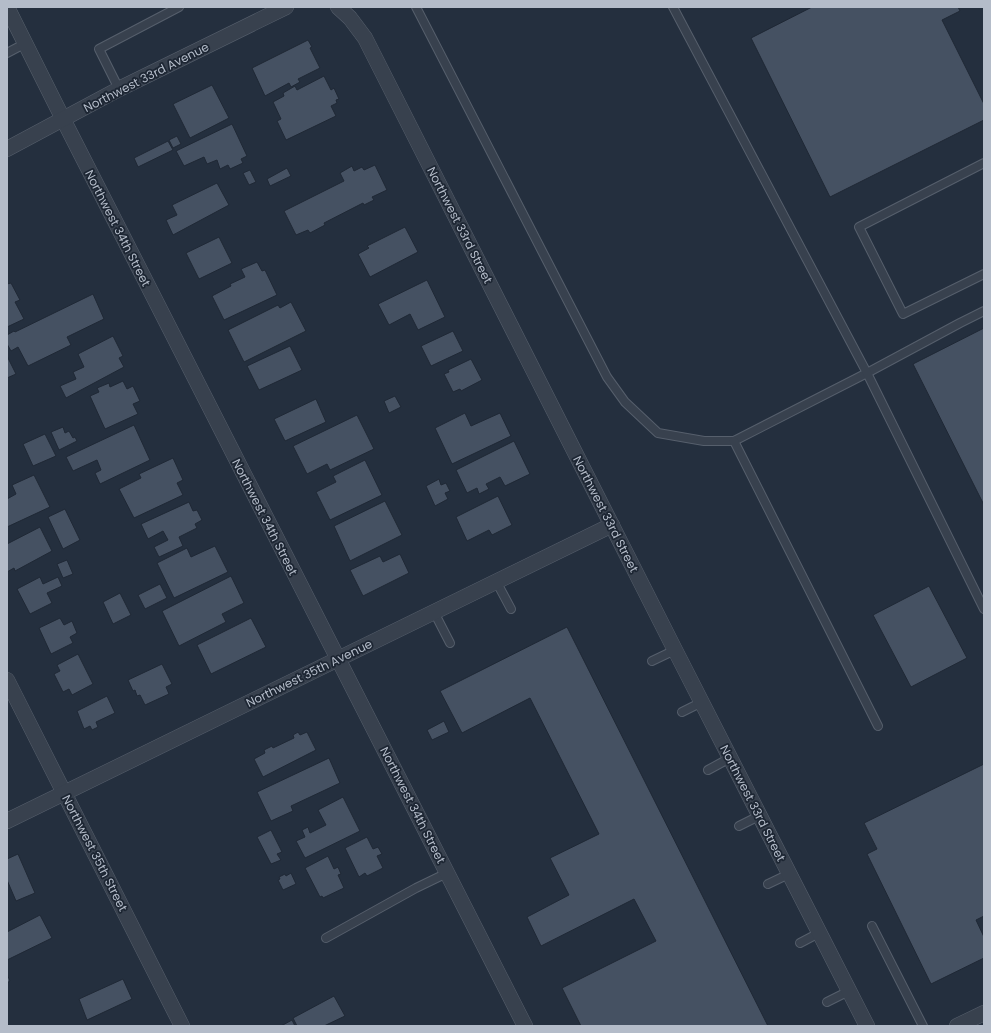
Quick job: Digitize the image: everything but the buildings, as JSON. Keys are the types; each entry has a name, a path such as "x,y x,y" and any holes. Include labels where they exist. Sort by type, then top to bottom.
{"street":[{"name":"Northwest 34th Street","path":"8,7 63,119 448,873 524,1026"},
{"name":"Northwest 33rd Avenue","path":"7,149 119,89 286,7"},
{"name":"Northwest 33rd Street","path":"338,7 350,18 365,38 674,650 867,1026"},
{"name":"Northwest 35th Avenue","path":"7,821 612,525"},
{"name":"Northwest 35th Street","path":"8,684 182,1026"},
{"path":"957,1026 984,1013"}],"lane":[{"path":"119,89 99,49 179,7"},
{"path":"416,7 607,377 625,402 658,434 704,441 734,441 867,373 960,322 984,311"},
{"path":"673,7 867,373 984,609"},
{"path":"7,53 26,43"},
{"path":"984,163 859,227 903,314 984,274"},
{"path":"734,441 878,726"},
{"path":"496,581 511,609"},
{"path":"434,612 450,643"},
{"path":"652,661 674,650"},
{"path":"682,712 702,702"},
{"path":"708,770 730,758"},
{"path":"739,826 759,816"},
{"path":"326,938 416,888 448,873"},
{"path":"768,884 789,874"},
{"path":"872,926 923,1026"},
{"path":"800,943 819,933"},
{"path":"828,1002 849,991"}]}
